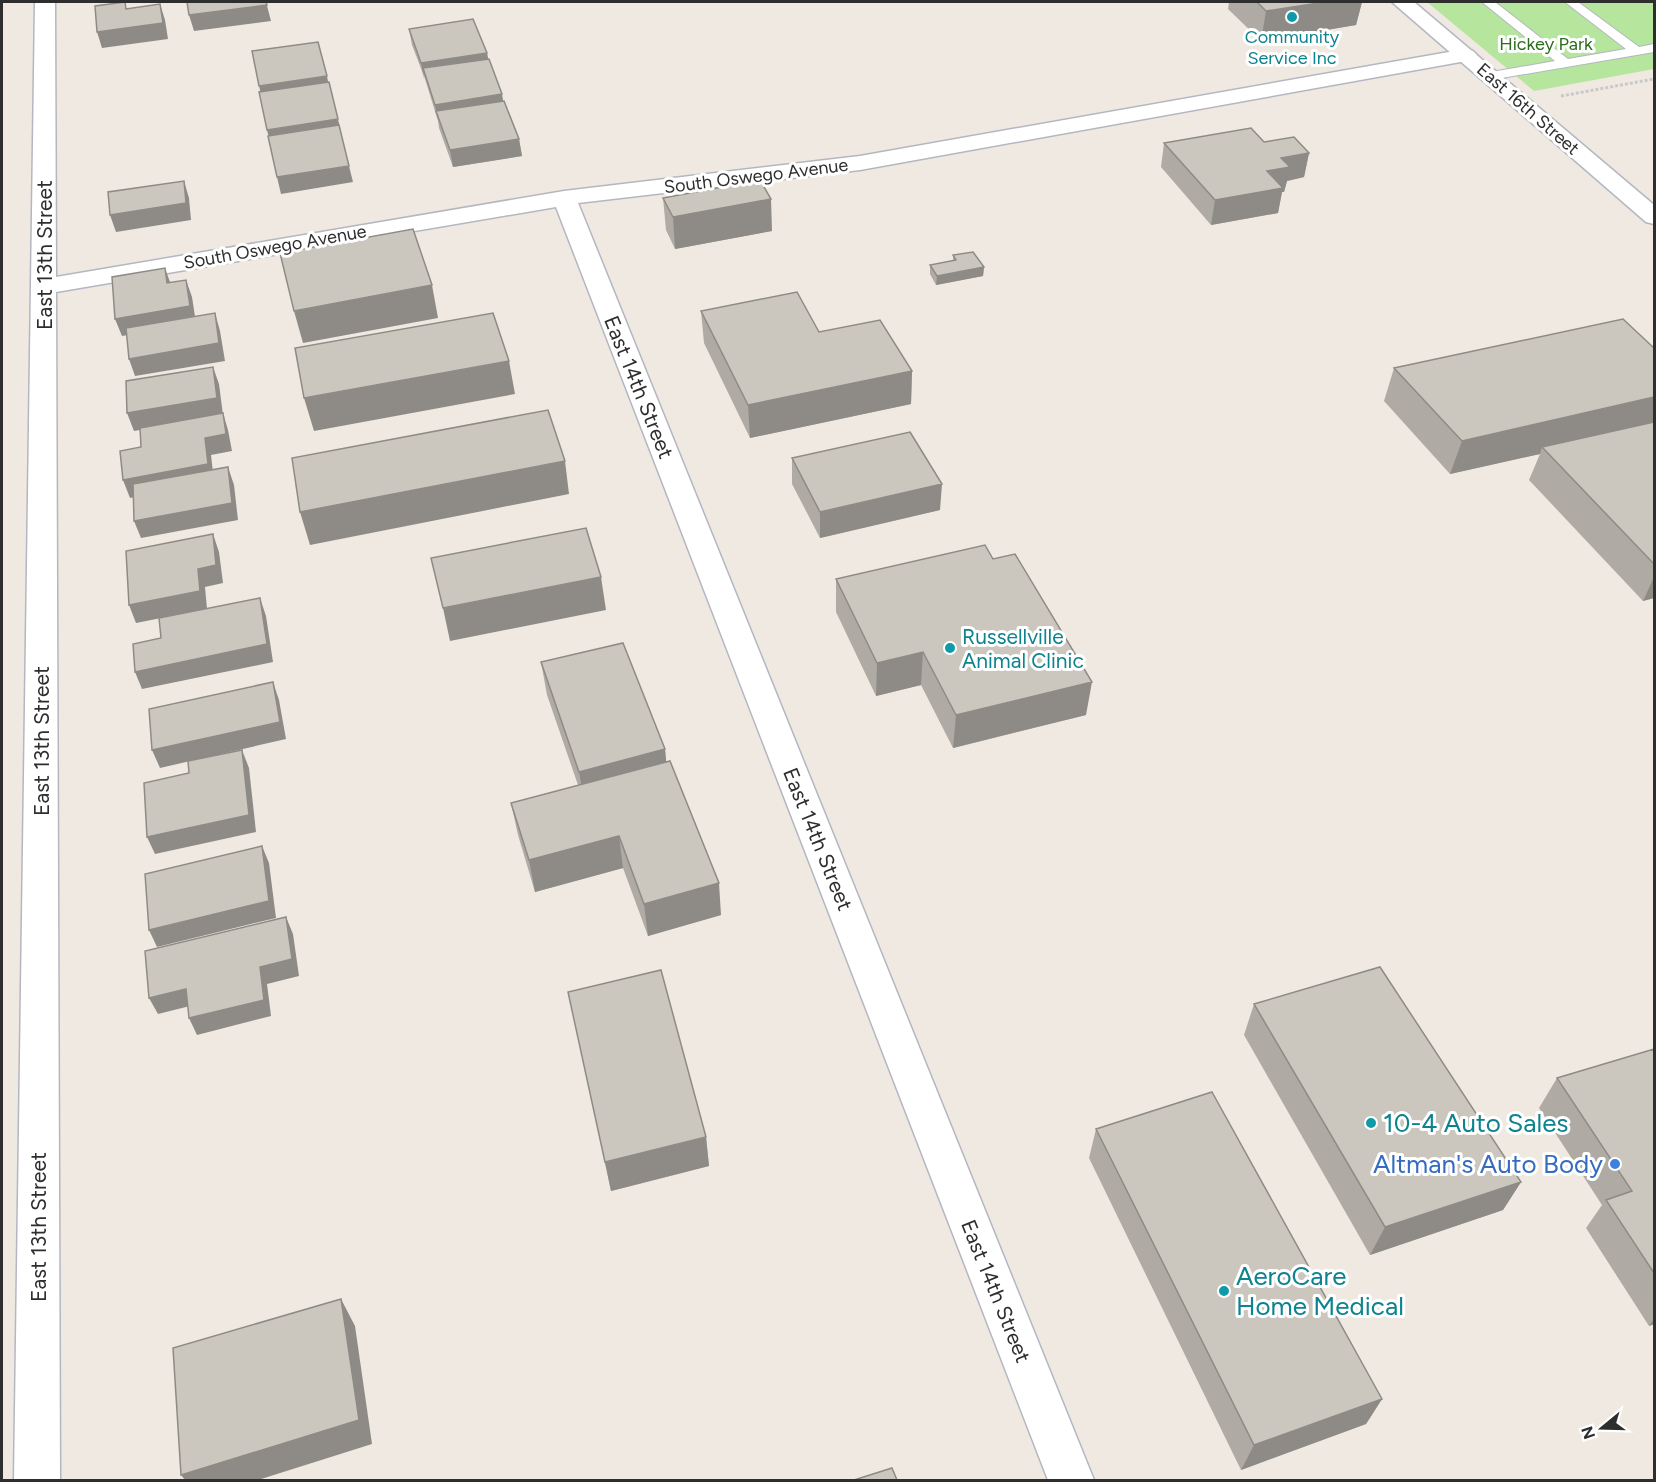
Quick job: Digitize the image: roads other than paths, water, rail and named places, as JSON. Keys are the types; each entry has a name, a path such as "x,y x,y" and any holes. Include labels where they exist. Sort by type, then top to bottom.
{"street":[{"name":"East 13th Street","path":"37,1480 44,287 49,2"},
{"name":"East 16th Street","path":"1402,2 1654,216"},
{"name":"South Oswego Avenue","path":"44,287 564,198 860,164 1466,55"},
{"name":"East 14th Street","path":"564,198 1071,1480"}],"lane":[{"path":"1488,2 1566,63"},
{"path":"1571,2 1637,51"},
{"path":"1490,76 1654,48"}],"place":[{"name":"Community Service Inc","path":"1292,17"},
{"name":"Russellville Animal Clinic","path":"950,648"},
{"name":"10-4 Auto Sales","path":"1371,1123"},
{"name":"Altman's Auto Body","path":"1615,1164"},
{"name":"AeroCare Home Medical","path":"1224,1291"}],"park label":[{"name":"Hickey Park","path":"1546,44"}]}
